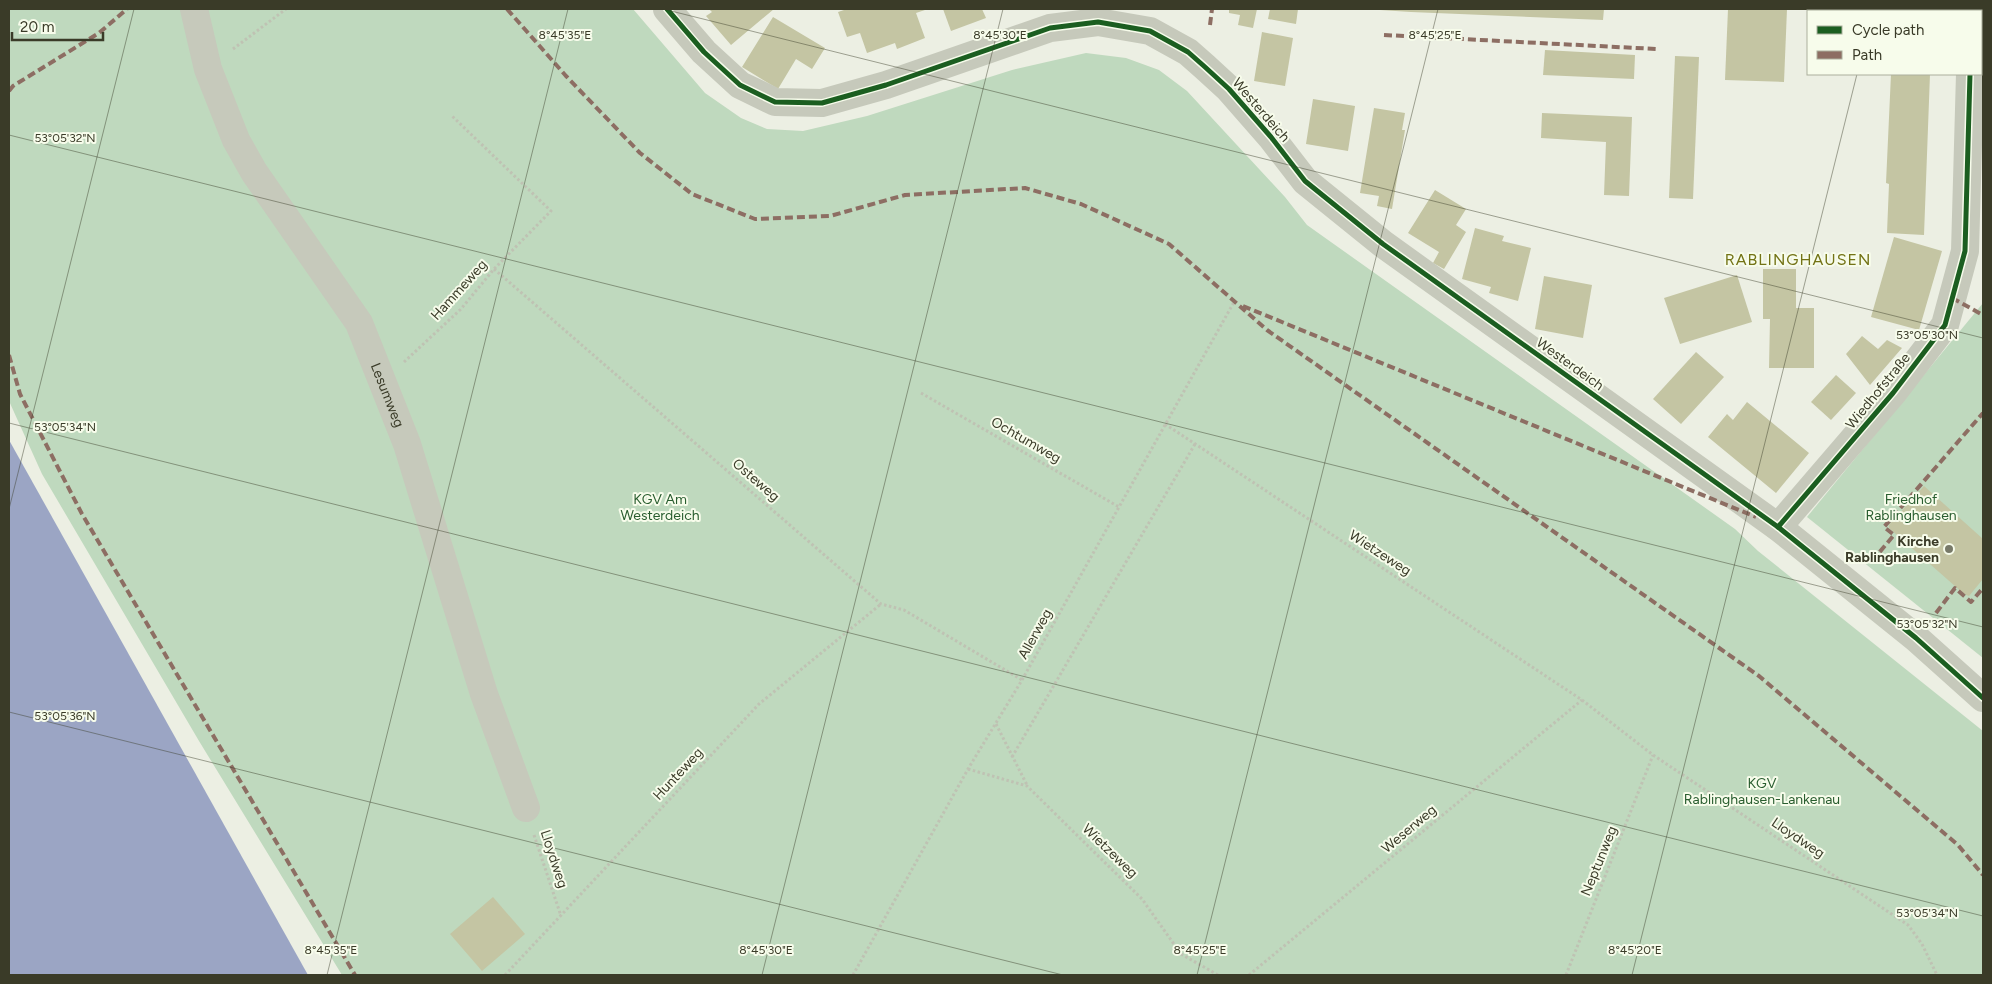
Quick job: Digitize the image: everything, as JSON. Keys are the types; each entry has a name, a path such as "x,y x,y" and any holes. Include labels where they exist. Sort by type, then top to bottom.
{"street":[{"name":"Lesumweg","path":"194,9 208,69 236,140 254,172 359,323 407,444 484,694 526,808"},
{"name":"Westerdeich","path":"667,9 704,52 740,85 775,102 822,103 886,85 1050,28 1098,22 1150,31 1188,52 1205,67 1229,89 1272,137 1305,181 1383,244 1778,527 1916,638 1983,698"},
{"name":"Wiedhofstraße","path":"1778,527 1893,393 1945,325 1965,251 1970,75"}],"path":[{"path":"208,69 286,9"},
{"path":"1012,757 1195,444"},
{"path":"996,724 1027,786"}],"green space":[{"name":"KGV Am Westerdeich","path":"9,9 633,9 705,93 741,118 767,129 803,131 867,116 1012,70 1086,53 1126,58 1159,70 1187,91 1285,197 1307,225 1735,529 1758,551 1983,731 1983,975 342,975 199,741 42,474 9,401"},
{"name":"Friedhof Rablinghausen","path":"1983,303 1983,658 1807,517"}],"water":[{"path":"9,440 308,975 9,975"}],"building":[{"path":"709,9 774,9 731,45 706,16 712,12"},
{"path":"847,9 928,9 916,13 925,38 897,49 895,43 867,53 860,33 847,37 838,12"},
{"path":"943,9 982,9 986,18 951,31"},
{"path":"1229,9 1257,9 1253,28 1238,25 1240,15 1229,13"},
{"path":"1270,9 1298,9 1296,24 1268,19"},
{"path":"1380,9 1604,9 1603,20"},
{"path":"1728,9 1787,9 1784,82 1725,80"},
{"path":"1896,9 1937,9 1936,10"},
{"path":"773,17 825,48 812,69 796,59 778,89 742,67"},
{"path":"1262,32 1293,38 1285,86 1254,81"},
{"path":"1545,50 1635,55 1634,79 1543,75"},
{"path":"1675,56 1699,57 1693,199 1669,198"},
{"path":"1891,75 1930,75 1924,235 1887,233 1889,184 1886,183"},
{"path":"1313,99 1355,106 1348,151 1306,144"},
{"path":"1374,108 1405,113 1402,130 1405,130 1392,209 1377,206 1379,196 1360,193"},
{"path":"1542,113 1632,117 1629,196 1604,195 1606,142 1541,138"},
{"path":"1435,190 1466,209 1456,225 1466,232 1444,269 1433,263 1439,252 1408,233"},
{"path":"1475,228 1504,236 1502,241 1531,248 1518,301 1489,293 1491,287 1462,279"},
{"path":"1894,237 1942,251 1919,330 1871,317"},
{"path":"1763,269 1796,269 1796,308 1814,308 1814,368 1769,368 1770,319 1763,319"},
{"path":"1737,275 1752,322 1680,344 1664,298"},
{"path":"1544,276 1592,285 1583,338 1535,329"},
{"path":"1862,336 1878,349 1887,340 1902,348 1870,385 1846,354"},
{"path":"1696,352 1724,377 1681,424 1653,399"},
{"path":"1836,375 1856,393 1831,420 1811,402"},
{"path":"1747,402 1809,453 1776,493 1708,437 1727,414 1733,420"},
{"name":"Kirche Rablinghausen","path":"1924,486 1983,539 1983,579 1969,596 1964,594 1889,528 1889,525"},
{"path":"493,897 525,934 482,971 450,934"}],"marked path":[{"path":"9,91 13,86 99,33 127,9"},
{"path":"507,9 566,76 640,153 692,194 755,219 830,216 905,195 1025,188 1081,204 1169,244 1267,330 1759,676 1958,845 1983,875"},
{"path":"1210,25 1212,9"},
{"path":"1384,35 1656,49"},
{"path":"1952,298 1983,315"},
{"path":"1243,306 1756,517"},
{"path":"9,355 20,394 82,514 355,975"},
{"path":"1872,561 1894,535 1884,527 1983,413"},
{"path":"1936,613 1955,588 1971,602 1983,588"}],"cycle path":[{"path":"667,9 704,52 740,85 775,102 822,103 886,85 1050,28 1098,22 1150,31 1188,52 1205,67 1229,89 1271,137 1305,181 1383,244 1778,527 1916,638 1983,698"},
{"path":"1778,527 1893,393 1945,325 1965,251 1970,75"}],"place":[{"name":"Kirche Rablinghausen","path":"1949,549"}],"district":[{"name":"RABLINGHAUSEN","path":"1798,259"}],"park label":[{"name":"KGV Rablinghausen-Lankenau","path":"1762,792"}]}
